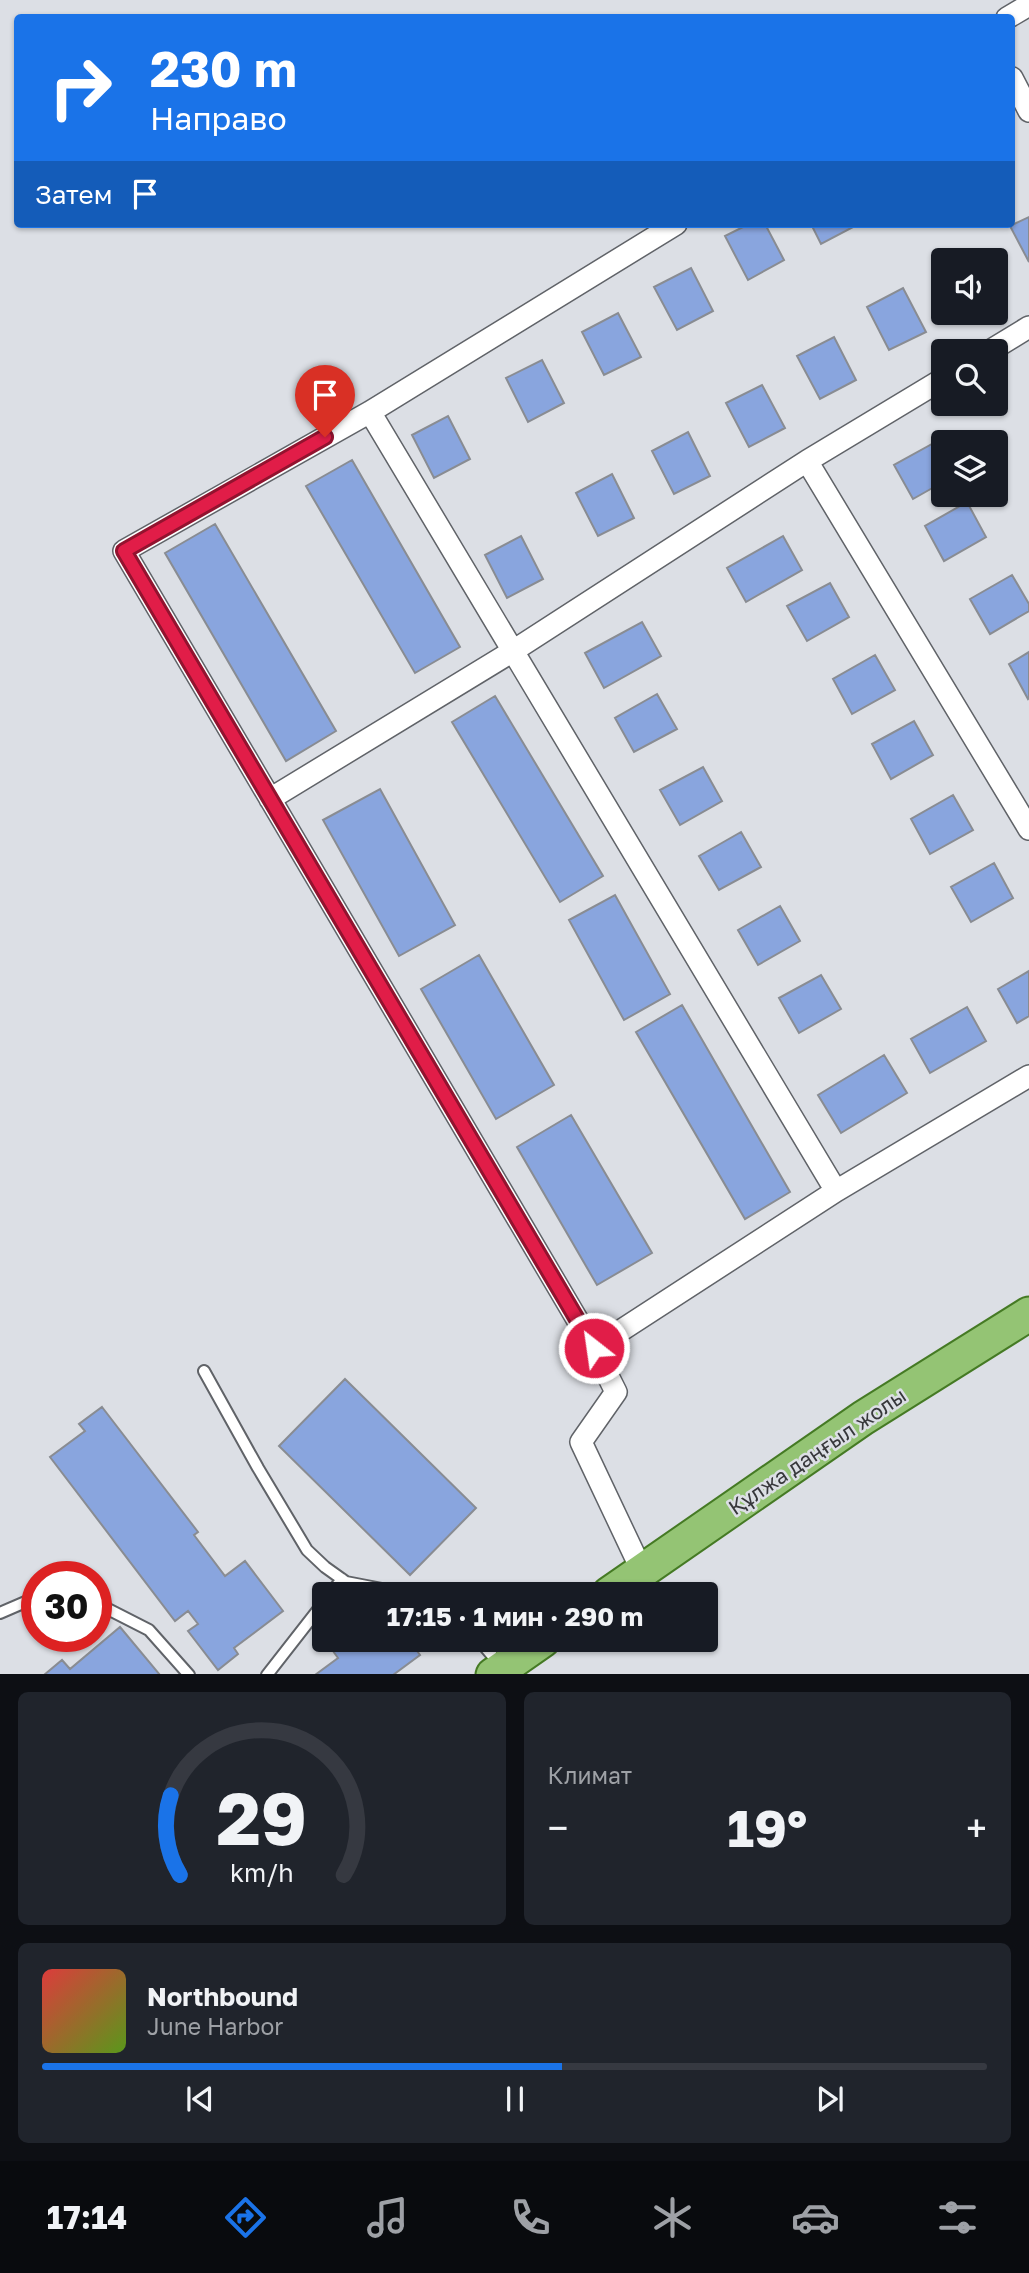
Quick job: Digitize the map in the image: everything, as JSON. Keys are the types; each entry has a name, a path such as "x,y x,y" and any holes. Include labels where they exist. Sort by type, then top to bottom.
{"main road":[{"name":"Құлжа даңғыл жолы","path":"626,1582 863,1418 1029,1314"},
{"path":"498,1671 526,1652"}],"street":[{"path":"1014,14 1029,5"},
{"path":"1015,84 1029,111"},
{"path":"642,1571 582,1442 616,1392 594,1348 124,551 370,412 669,228"},
{"path":"1008,340 1029,327"},
{"path":"270,799 513,651 807,461 931,386"},
{"path":"370,412 836,1191"},
{"path":"807,461 1029,829"},
{"path":"594,1348 836,1191 1029,1076"}],"lane":[{"path":"204,1371 307,1550 346,1582"},
{"path":"0,1613 21,1604"},
{"path":"112,1610 149,1630 188,1674"},
{"path":"268,1674 312,1617"},
{"path":"486,1652 498,1671"}],"building":[{"path":"1029,217 1029,262 1011,228 1015,228 1015,224"},
{"path":"741,228 767,228 784,260 748,280 725,236"},
{"path":"813,228 851,228 821,244"},
{"path":"691,268 713,311 677,330 654,287"},
{"path":"903,288 926,332 889,350 867,307"},
{"path":"618,313 641,357 604,375 582,332"},
{"path":"834,337 856,380 820,399 797,356"},
{"path":"542,360 564,403 528,422 506,378"},
{"path":"762,385 785,428 749,447 726,403"},
{"path":"448,416 470,459 434,478 412,435"},
{"path":"688,432 710,476 674,494 652,451"},
{"path":"931,445 931,489 913,499 894,465"},
{"path":"352,460 460,647 415,673 306,486"},
{"path":"612,474 634,518 598,536 576,493"},
{"path":"958,507 970,507 986,537 944,561 925,526"},
{"path":"215,524 336,731 286,761 165,553"},
{"path":"521,536 543,579 507,598 485,555"},
{"path":"783,536 802,570 746,602 727,568"},
{"path":"1012,575 1029,604 1029,611 990,634 970,599"},
{"path":"830,583 849,617 807,641 787,606"},
{"path":"642,622 661,656 604,688 585,653"},
{"path":"1029,652 1029,698 1028,699 1009,664"},
{"path":"875,655 895,690 852,714 833,679"},
{"path":"657,694 677,729 634,752 615,718"},
{"path":"495,696 603,876 560,902 452,722"},
{"path":"914,721 933,755 891,779 872,744"},
{"path":"703,767 722,801 680,825 660,790"},
{"path":"380,789 455,925 399,956 323,820"},
{"path":"953,795 973,830 930,854 911,819"},
{"path":"741,832 761,867 719,890 699,856"},
{"path":"994,863 1013,898 971,922 951,887"},
{"path":"615,895 670,994 624,1020 569,920"},
{"path":"780,906 800,941 758,965 738,930"},
{"path":"479,955 554,1085 496,1119 421,989"},
{"path":"1029,971 1029,1016 1017,1023 998,989"},
{"path":"821,975 841,1009 799,1033 779,998"},
{"path":"682,1005 790,1192 745,1219 636,1032"},
{"path":"967,1007 986,1041 930,1073 911,1039"},
{"path":"884,1055 907,1093 841,1133 818,1095"},
{"path":"571,1115 652,1253 597,1285 517,1147"},
{"path":"345,1379 476,1508 410,1575 279,1446"},
{"path":"102,1407 198,1532 194,1535 225,1576 245,1561 283,1611 234,1648 238,1654 218,1670 188,1631 198,1624 188,1611 175,1621 50,1457 85,1431 79,1424"},
{"path":"120,1627 159,1674 45,1674 62,1660 70,1669 90,1652 112,1652 112,1634"},
{"path":"334,1652 418,1652 420,1655 394,1674 316,1674 338,1658"}],"route":[{"path":"325,437 124,551 594,1348"}]}
